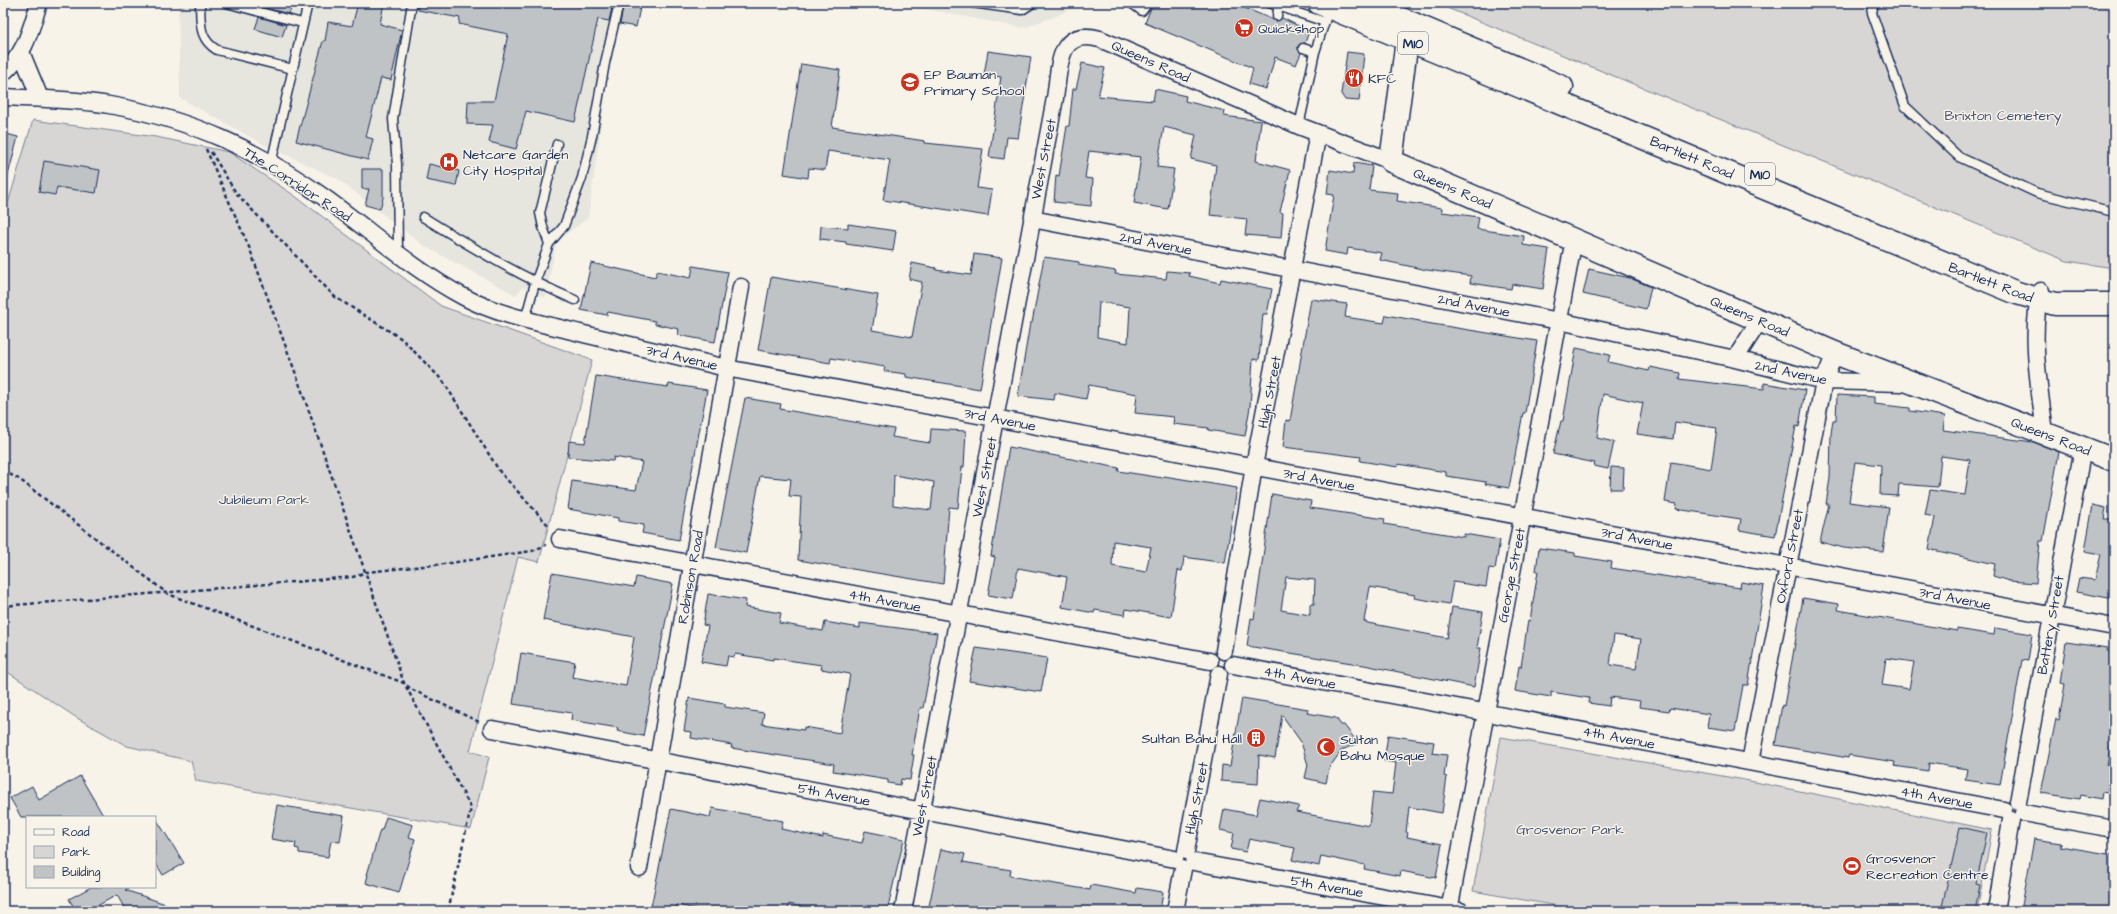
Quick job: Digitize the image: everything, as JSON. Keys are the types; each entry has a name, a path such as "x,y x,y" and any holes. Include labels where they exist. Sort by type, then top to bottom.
{"main road":[{"name":"Bartlett Road","path":"1364,3 1410,32 1632,131 1966,273 2072,306 2114,304"},
{"name":"Bartlett Road","path":"1327,9 1410,32"},
{"path":"1391,162 1410,32"},
{"name":"Queens Road","path":"1391,162 1574,239 1835,352 2114,460"},
{"name":"Bartlett Road","path":"2039,296 2114,294"}],"street":[{"path":"3,73 11,66 26,45 39,3"},
{"name":"Queens Road","path":"1089,36 1100,39 1299,126 1391,162"},
{"name":"West Street","path":"903,911 1032,219 1061,54 1066,45 1073,40 1089,36"},
{"path":"21,52 40,98"},
{"name":"The Corridor Road","path":"3,97 40,98 109,105 196,127 238,145 324,198 436,281 492,310 525,320"},
{"name":"High Street","path":"1224,651 1254,466 1318,133"},
{"name":"2nd Avenue","path":"1032,219 1559,321 1735,359 1824,381 1916,384"},
{"name":"George Street","path":"1453,910 1486,712 1574,239"},
{"name":"Robinson Road","path":"639,868 741,287"},
{"path":"2039,296 2036,357 2045,433"},
{"name":"3rd Avenue","path":"525,320 726,368 2114,627"},
{"path":"1735,359 1760,320"},
{"name":"Oxford Street","path":"1750,762 1824,381 1835,352"},
{"name":"Battery Street","path":"1996,911 2083,448"},
{"name":"4th Avenue","path":"560,539 958,613 1214,667"},
{"path":"1224,651 1231,656 1233,664 1228,672 1214,667 1215,653 1224,651"},
{"name":"4th Avenue","path":"1233,664 2114,829"},
{"name":"High Street","path":"1175,911 1185,860 1214,667"},
{"name":"5th Avenue","path":"492,729 1453,910"}],"lane":[{"path":"200,3 202,35 208,45 217,50 293,69"},
{"path":"226,3 302,23"},
{"path":"271,164 302,23 308,3"},
{"path":"398,254 397,164 393,119 412,3"},
{"path":"525,320 535,283 550,244 564,226 582,178 592,136 605,63 620,3"},
{"path":"972,3 1022,10 1033,3"},
{"path":"1131,3 1142,11 1148,3"},
{"path":"1269,3 1327,9 1315,52 1299,126"},
{"path":"1874,3 1872,13 1905,106 1959,157 2037,193 2114,212"},
{"path":"1277,16 1279,5"},
{"path":"1303,48 1315,52"},
{"path":"550,244 543,227 540,213 557,144"},
{"path":"424,217 489,258 535,283 575,300"}],"path":[{"path":"3,606 168,594 353,577 366,572 444,564 532,551 560,539 500,472 444,381 402,339 335,297 236,193 196,127"},
{"path":"196,127 249,247 366,572 404,683 471,808 448,911"},
{"path":"3,471 19,479 168,594 404,683 411,689 492,729"}],"shaded area":[{"name":"Netcare Garden City Hospital","path":"178,3 624,3 609,68 588,218 561,238 556,244 545,298 523,287 516,295 424,246 338,179 267,146 180,98"},
{"path":"895,3 1083,3 1056,16 1023,28"}],"green space":[{"name":"Brixton Cemetery","path":"1435,3 2114,3 2114,268 2067,261"},
{"name":"Jubileum Park","path":"33,120 156,137 229,152 295,196 441,306 592,360 539,562 518,557 470,751 489,757 471,829 196,781 191,761 127,746 77,718 3,669 3,220"},
{"name":"Grosvenor Park","path":"1501,737 1745,780 1992,830 1977,911 1586,911 1473,891"}],"building":[{"path":"263,3 293,3 289,14 262,7"},
{"path":"358,3 384,3 380,24 402,30 391,80 381,78 366,137 373,139 368,160 296,141 323,41 325,41 328,22 352,26"},
{"path":"418,3 613,3 609,21 598,19 575,122 526,111 516,149 489,142 493,125 467,124 468,101 494,101 508,34 459,24 460,18 418,10"},
{"path":"624,3 641,3 636,27 620,24"},
{"path":"1153,3 1233,3 1276,21 1282,18 1309,31 1305,43 1298,46 1301,53 1296,65 1275,57 1266,89 1249,84 1253,68 1145,23"},
{"path":"259,17 286,25 282,37 255,29"},
{"path":"988,51 1031,57 1018,138 1007,137 1004,159 989,157 1001,77 984,75"},
{"path":"1347,52 1364,54 1359,101 1345,100 1341,94"},
{"path":"1082,63 1105,68 1098,96 1153,101 1155,89 1186,96 1185,101 1225,111 1224,116 1261,121 1256,161 1290,170 1280,212 1283,213 1281,238 1245,235 1247,219 1210,215 1216,165 1191,159 1196,135 1164,127 1157,167 1174,169 1168,209 1134,203 1141,157 1089,151 1085,178 1093,179 1091,206 1054,202 1056,175 1059,176 1067,126 1069,126 1073,89 1076,89"},
{"path":"801,64 840,70 832,127 925,141 925,143 983,149 977,188 992,190 988,216 883,200 890,160 828,151 825,170 809,168 808,178 784,174"},
{"path":"3,133 18,137 7,179 3,179"},
{"path":"44,161 100,170 96,193 57,187 55,195 39,192"},
{"path":"1354,163 1372,166 1369,190 1398,193 1397,201 1442,208 1442,212 1479,217 1477,229 1524,236 1523,245 1549,249 1543,289 1512,284 1511,289 1470,283 1471,276 1427,270 1380,260 1382,253 1348,248 1347,255 1325,251 1334,195 1327,194 1330,170 1353,174"},
{"path":"429,164 459,171 456,186 426,180"},
{"path":"362,169 383,169 383,198 380,209 365,205 369,189 362,189"},
{"path":"848,224 896,231 893,251 846,244 846,242 820,239 821,226 848,228"},
{"path":"974,254 1002,258 980,389 906,377 906,374 884,371 885,367 831,358 830,363 758,350 771,277 878,295 872,330 912,337 922,282 909,279 912,263 936,268 936,270 971,275"},
{"path":"1044,257 1079,262 1079,265 1116,271 1115,274 1166,279 1167,271 1190,273 1189,276 1220,283 1221,279 1272,289 1267,314 1263,314 1259,360 1253,359 1250,407 1245,436 1208,430 1209,428 1173,424 1174,417 1135,413 1137,394 1089,385 1086,399 1055,393 1054,400 1018,396 1030,323 1032,323","holes":["1099,302 1130,307 1128,343 1097,337"]},
{"path":"591,263 655,277 657,271 691,278 693,266 728,272 715,342 678,335 679,329 655,324 655,321 608,312 607,315 581,310"},
{"path":"1589,269 1630,278 1651,287 1646,309 1583,294"},
{"path":"1311,299 1347,304 1345,317 1384,323 1386,315 1537,341 1525,413 1523,413 1509,488 1485,484 1486,482 1446,476 1446,472 1398,464 1398,467 1360,461 1361,457 1283,447 1286,420 1290,421"},
{"path":"1576,348 1610,355 1608,362 1649,371 1650,367 1680,373 1679,379 1764,389 1764,383 1805,390 1799,427 1796,426 1775,536 1739,530 1741,519 1676,509 1677,504 1665,502 1671,462 1711,469 1717,428 1675,422 1673,439 1637,434 1643,403 1603,394 1597,438 1614,442 1608,469 1594,466 1595,463 1553,454 1561,421 1563,421"},
{"path":"596,376 668,387 669,384 707,390 679,540 642,533 644,525 618,521 618,518 568,509 572,481 636,490 642,462 614,457 613,461 568,457 569,441 585,443"},
{"path":"1837,395 1874,397 1874,404 1910,408 1910,411 1945,416 1943,430 2033,442 2059,452 2043,541 2040,541 2036,583 2009,581 1993,576 1995,564 1929,549 1935,517 1925,515 1930,490 1965,495 1970,460 1941,456 1938,487 1899,484 1898,496 1880,495 1881,465 1855,462 1849,502 1889,507 1883,552 1844,548 1820,542 1829,504 1826,504 1830,478 1831,434 1833,420 1836,420"},
{"path":"745,398 781,404 780,409 894,429 892,437 930,443 931,429 966,431 964,467 962,467 958,508 949,507 943,584 798,560 801,497 789,496 791,479 760,476 746,553 716,547","holes":["894,475 934,482 931,510 893,505"]},
{"path":"1009,447 1119,468 1118,471 1163,478 1164,476 1237,488 1225,563 1184,557 1182,571 1178,570 1171,617 1126,609 1125,615 1095,610 1094,613 1062,607 1067,577 1018,568 1013,599 988,595 995,557 991,556","holes":["1113,541 1151,547 1146,572 1112,566"]},
{"path":"1611,467 1624,468 1623,489 1610,489"},
{"path":"1272,494 1311,501 1310,508 1385,519 1384,524 1464,537 1464,534 1500,540 1495,569 1489,568 1486,587 1453,582 1449,604 1414,598 1415,595 1370,587 1364,621 1368,623 1447,638 1452,607 1483,612 1477,648 1481,648 1474,687 1364,665 1247,646 1251,618 1254,619","holes":["1286,577 1315,580 1314,604 1310,604 1310,615 1281,610"]},
{"path":"2093,505 2106,508 2104,519 2114,519 2114,599 2076,592 2079,578 2095,580 2101,554 2085,551"},
{"path":"1539,548 1575,553 1575,556 1612,562 1611,568 1740,588 1741,582 1764,586 1748,685 1743,685 1735,731 1707,727 1709,714 1670,708 1669,711 1639,707 1640,701 1610,697 1609,706 1588,703 1589,698 1551,692 1551,697 1515,691 1519,666 1521,667 1528,620 1530,621 1538,571 1536,571","holes":["1614,635 1641,639 1636,669 1610,665"]},
{"path":"552,573 634,587 636,577 673,584 643,736 617,731 618,728 571,720 572,713 513,704 521,653 575,662 572,677 626,686 634,637 543,620"},
{"path":"708,594 746,600 745,607 781,613 779,623 823,631 825,622 860,628 860,623 937,633 923,708 920,708 912,755 914,755 910,780 901,779 900,785 888,783 888,780 833,771 834,764 731,748 732,745 691,738 692,732 684,731 689,698 725,704 725,707 764,713 762,724 804,730 804,727 840,733 850,674 821,669 822,665 735,654 734,657 728,656 726,666 701,662 708,626 703,625"},
{"path":"1803,598 1839,604 1838,610 1957,631 1957,629 1994,635 1995,628 2032,634 2028,661 2022,660 2000,785 1965,780 1967,769 1929,763 1928,771 1894,766 1895,762 1849,755 1848,758 1775,745 1782,705 1784,706","holes":["1886,658 1914,662 1909,689 1882,685"]},
{"path":"2066,642 2108,648 2107,651 2114,652 2114,729 2107,766 2114,767 2114,794 2102,792 2101,799 2081,795 2080,799 2041,793 2056,719 2059,720 2065,684 2060,683"},
{"path":"976,648 1047,658 1041,692 969,681"},
{"path":"1242,698 1308,709 1307,713 1336,718 1341,725 1344,725 1358,743 1342,750 1329,768 1326,783 1305,778 1308,765 1301,742 1282,715 1275,758 1259,755 1258,784 1221,781 1222,765 1230,766"},
{"path":"1388,735 1434,742 1432,753 1447,755 1444,776 1447,777 1442,813 1409,807 1406,832 1408,833 1407,837 1442,844 1436,878 1401,871 1400,876 1364,869 1365,865 1321,856 1319,866 1292,860 1295,848 1249,839 1246,852 1231,849 1234,833 1220,830 1224,809 1256,815 1260,798 1299,806 1296,812 1369,826 1373,792 1392,794 1396,763 1384,761"},
{"path":"80,776 103,816 21,817 10,798 32,786 39,800"},
{"path":"277,805 344,816 340,842 331,841 328,857 299,853 299,849 295,848 296,843 271,839"},
{"path":"712,808 783,821 781,829 823,838 823,835 862,843 865,831 904,839 887,911 820,911 789,904 788,911 705,911 677,905 676,911 669,911 651,907 671,809 710,817"},
{"path":"386,817 413,825 409,837 415,839 399,893 366,883 380,830 382,830"},
{"path":"156,819 184,863 163,875 156,864"},
{"path":"1960,827 1987,833 1976,884 1980,885 1975,911 1941,911"},
{"path":"2034,839 2061,843 2060,846 2114,855 2114,911 2021,911"},
{"path":"941,849 965,854 963,862 1011,870 1010,876 1090,890 1091,885 1136,893 1137,888 1163,892 1160,911 928,911"},
{"path":"89,888 129,888 125,890 180,909 179,911 126,911 117,895 88,911 76,911 69,899"}],"place":[{"name":"Quickshop","path":"1244,28"},
{"name":"KFC","path":"1354,78"},
{"name":"EP Bauman Primary School","path":"910,82"},
{"name":"Netcare Garden City Hospital","path":"449,162"},
{"name":"Sultan Bahu Hall","path":"1256,738"},
{"name":"Sultan Bahu Mosque","path":"1326,747"},
{"name":"Grosvenor Recreation Centre","path":"1852,866"}]}
